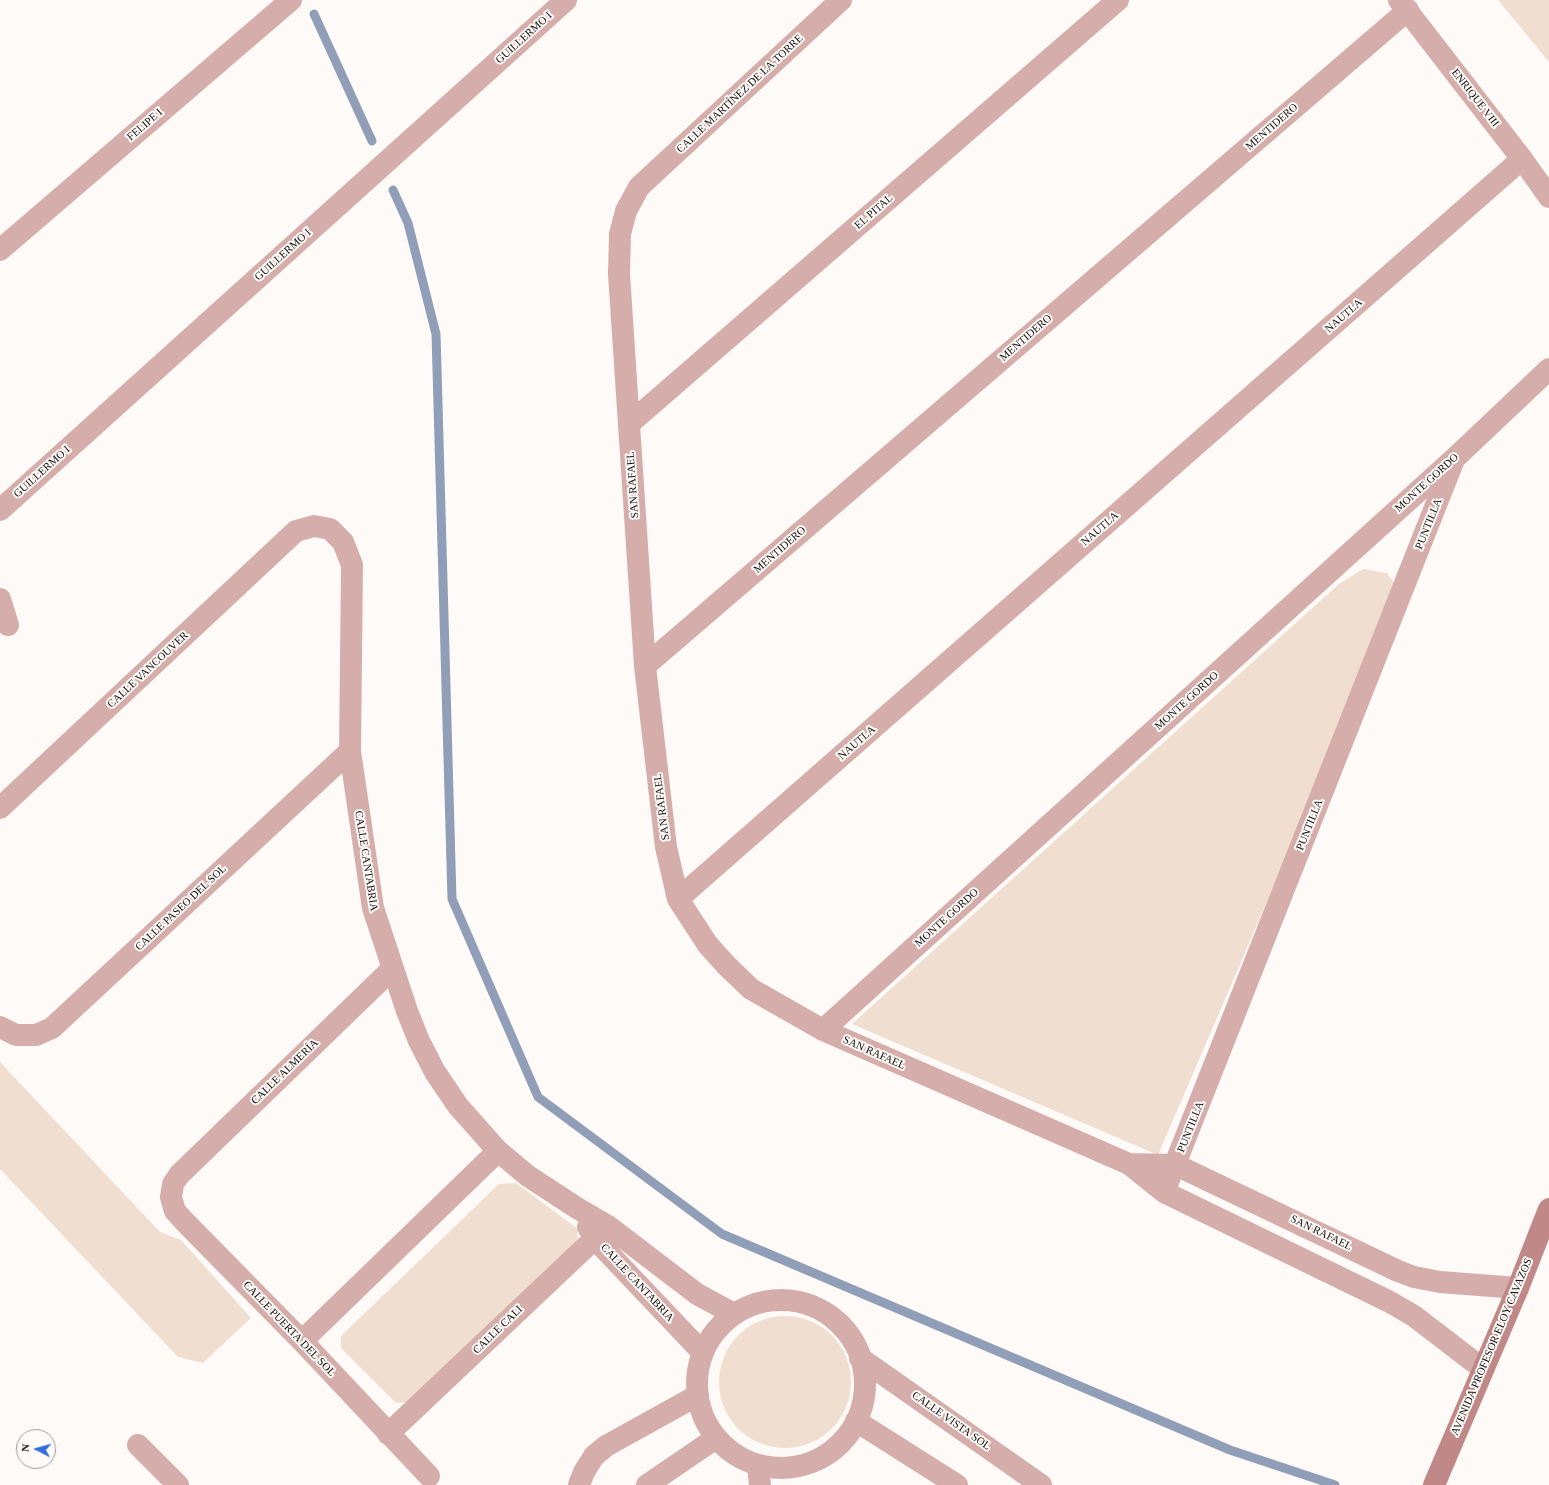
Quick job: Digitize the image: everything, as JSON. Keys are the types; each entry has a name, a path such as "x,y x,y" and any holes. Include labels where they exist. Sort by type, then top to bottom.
{"main road":[{"name":"AVENIDA PROFESOR ELOY CAVAZOS","path":"1434,1485 1518,1288 1549,1209"}],"street":[{"name":"FELIPE I","path":"0,250 291,0"},
{"name":"GUILLERMO I","path":"0,510 566,0"},
{"name":"CALLE MARTÍNEZ DE LA TORRE","path":"640,187 841,0"},
{"name":"EL PITAL","path":"629,424 1118,0"},
{"name":"ENRIQUE VIII","path":"1403,5 1522,159 1549,197"},
{"name":"MENTIDERO","path":"644,666 1403,5"},
{"name":"NAUTLA","path":"678,899 1522,159"},
{"name":"SAN RAFAEL","path":"640,187 626,211 620,234 619,274 644,666 666,846 678,899 708,945 727,966 752,989 823,1030 1129,1164 1164,1192 1340,1277 1414,1316 1483,1370"},
{"name":"MONTE GORDO","path":"823,1030 1455,458 1549,369"},
{"name":"PUNTILLA","path":"1164,1192 1455,458"},
{"name":"CALLE CANTABRIA","path":"296,531 314,526 330,530 343,542 352,565 350,751 373,908 392,969 419,1041 435,1072 458,1106 498,1151 528,1176 577,1208 601,1232 703,1353"},
{"name":"CALLE VANCOUVER","path":"0,808 296,531"},
{"path":"0,600 8,625"},
{"name":"CALLE PASEO DEL SOL","path":"0,1027 16,1035 36,1035 52,1028 350,751"},
{"name":"CALLE ALMERÍA","path":"179,1175 392,969"},
{"path":"302,1341 498,1151"},
{"name":"SAN RAFAEL","path":"1129,1164 1176,1164 1414,1277 1440,1282 1518,1288"},
{"name":"CALLE PUERTA DEL SOL","path":"179,1175 173,1184 171,1197 175,1211 302,1341 429,1476"},
{"name":"CALLE CANTABRIA","path":"601,1232 697,1294 734,1314"},
{"name":"CALLE CALI","path":"388,1434 601,1232"},
{"path":"1340,1277 1352,1248"},
{"path":"783,1300 800,1302 831,1316 844,1328 854,1342 865,1379 863,1400 856,1421 845,1438 831,1452 795,1476 776,1468 759,1475 716,1438 701,1410 698,1395 698,1374 703,1353 711,1338 734,1314 750,1306 766,1301 783,1300"},
{"name":"CALLE VISTA SOL","path":"860,1358 1041,1485"},
{"path":"579,1485 584,1472 594,1456 606,1446 698,1395"},
{"path":"856,1421 957,1485"},
{"path":"647,1485 716,1438"},
{"path":"138,1445 178,1485"}],"shaded area":[{"path":"1498,0 1549,0 1549,62"},
{"path":"1363,569 1387,573 1400,592 1158,1155 852,1024 1339,584"},
{"path":"0,1062 160,1232 181,1240 251,1318 203,1363 178,1357 0,1169"},
{"path":"516,1183 578,1229 577,1241 410,1402 396,1403 341,1348 341,1336 499,1184"},
{"path":"792,1316 804,1318 816,1323 832,1335 844,1351 849,1363 851,1382 849,1401 844,1413 832,1429 816,1441 804,1446 778,1448 766,1446 754,1441 738,1429 726,1413 721,1401 719,1375 721,1363 726,1351 738,1335 754,1323 766,1318"}],"waterway":[{"path":"314,14 372,141"},
{"path":"393,190 408,223 436,334 452,899 538,1097 722,1234 1230,1450 1335,1485"}]}
